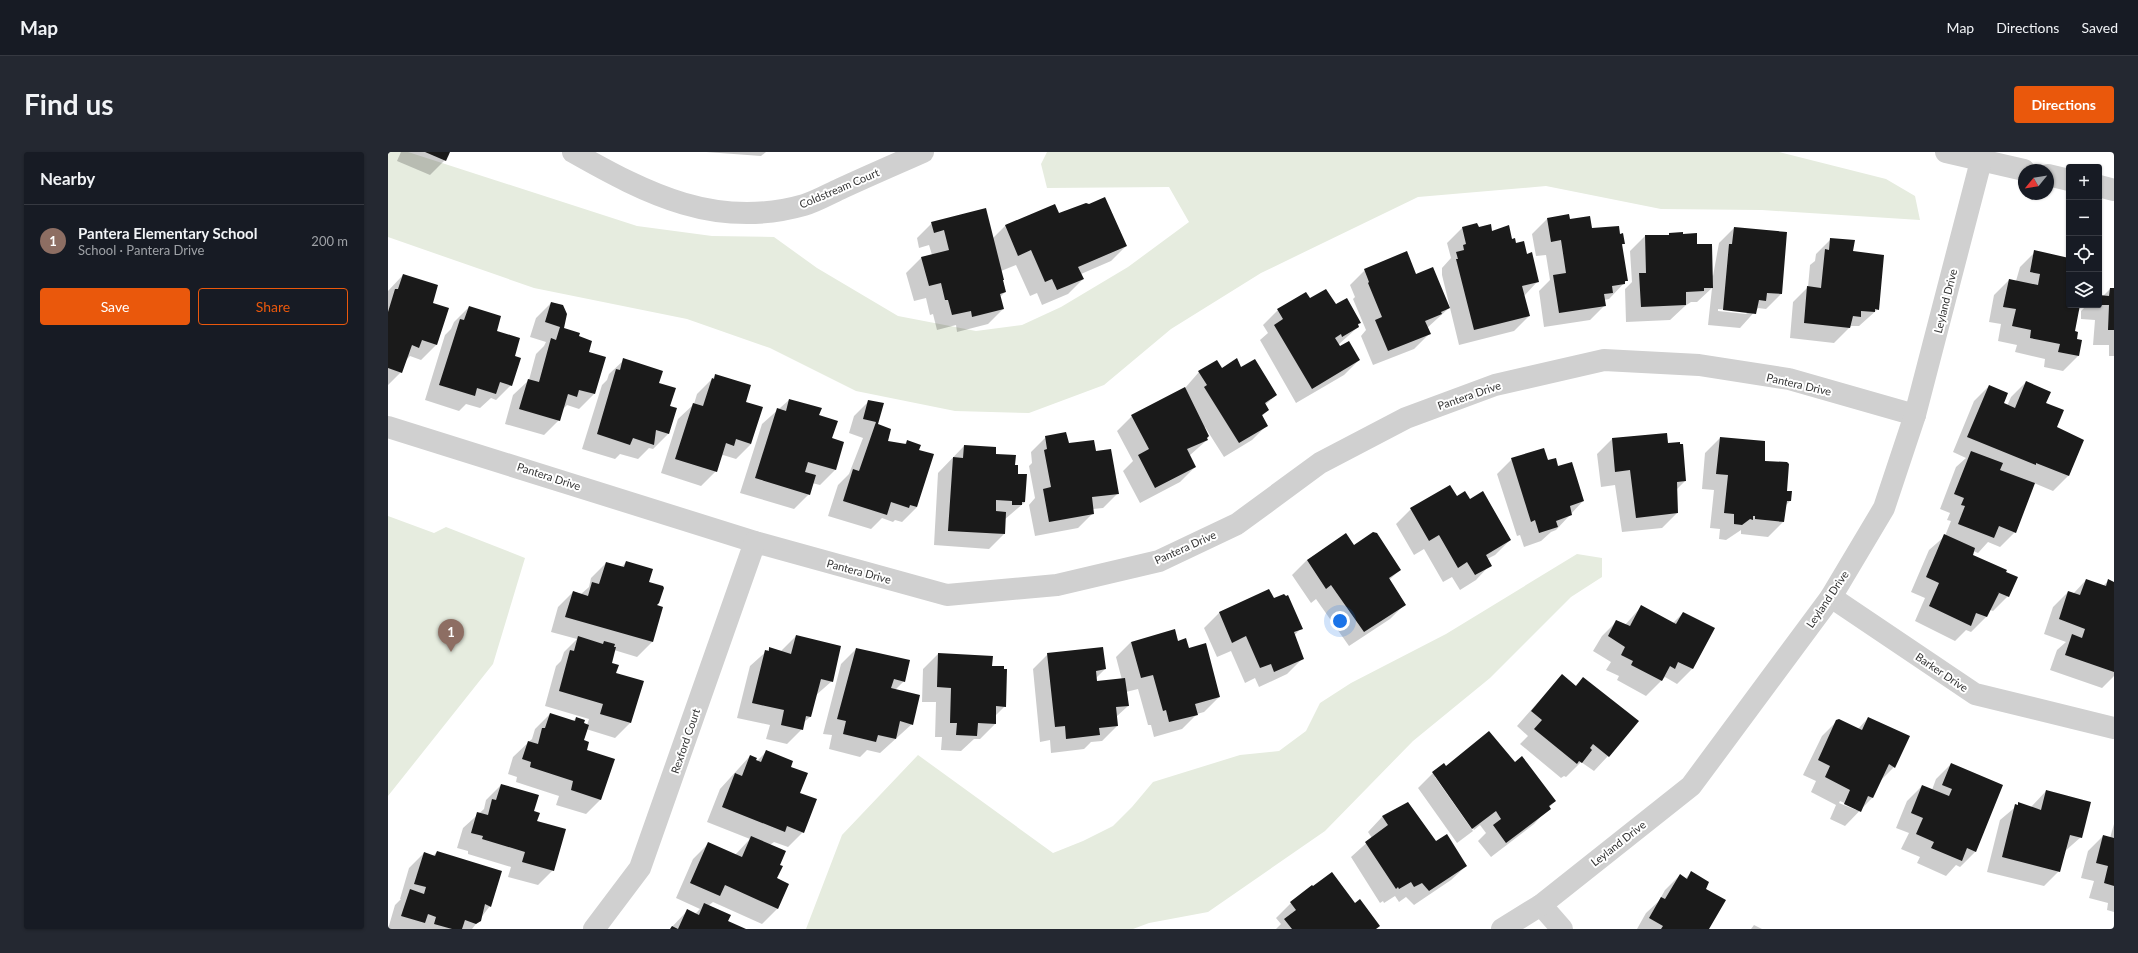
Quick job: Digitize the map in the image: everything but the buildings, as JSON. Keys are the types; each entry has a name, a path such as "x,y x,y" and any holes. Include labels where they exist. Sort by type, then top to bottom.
{"street":[{"name":"Coldstream Court","path":"573,152 627,182 694,207 730,214 766,212 805,204 923,152"},
{"path":"1946,152 2018,169"},
{"name":"Leyland Drive","path":"1502,929 1540,905 1691,786 1831,597 1884,508 1915,415 1981,161"},
{"path":"2054,176 2066,179"},
{"path":"2102,187 2114,190"},
{"name":"Pantera Drive","path":"388,426 755,542 947,595 1057,585 1159,561 1237,524 1320,463 1406,418 1495,385 1604,360 1700,365 1789,379 1915,415"},
{"name":"Rexford Court","path":"594,929 640,868 755,542"},
{"name":"Barker Drive","path":"1831,597 1975,694 2114,728"},
{"path":"1540,905 1562,929"}],"shaded area":[{"path":"388,152 408,152 637,226 712,236 774,237 817,268 898,316 976,331 1022,325 1061,307 1128,267 1189,222 1169,187 1047,188 1041,164 1047,152 1779,152 1886,179 1915,196 1920,220 1762,210 1661,209 1546,186 1418,197 1261,273 1171,329 1104,385 1029,413 955,411 856,391 770,348 687,319 534,288 388,237"},
{"path":"388,516 434,533 446,527 525,558 493,664 388,796"},
{"path":"1577,554 1602,558 1602,577 1571,597 1490,678 1413,741 1325,831 1208,912 1149,923 1133,929 806,929 842,835 918,755 1053,853 1083,841 1113,826 1132,807 1153,782 1240,755 1279,751 1306,731 1320,703 1351,683 1446,634"}],"place":[{"name":"Pantera Elementary School","path":"451,652"}]}
